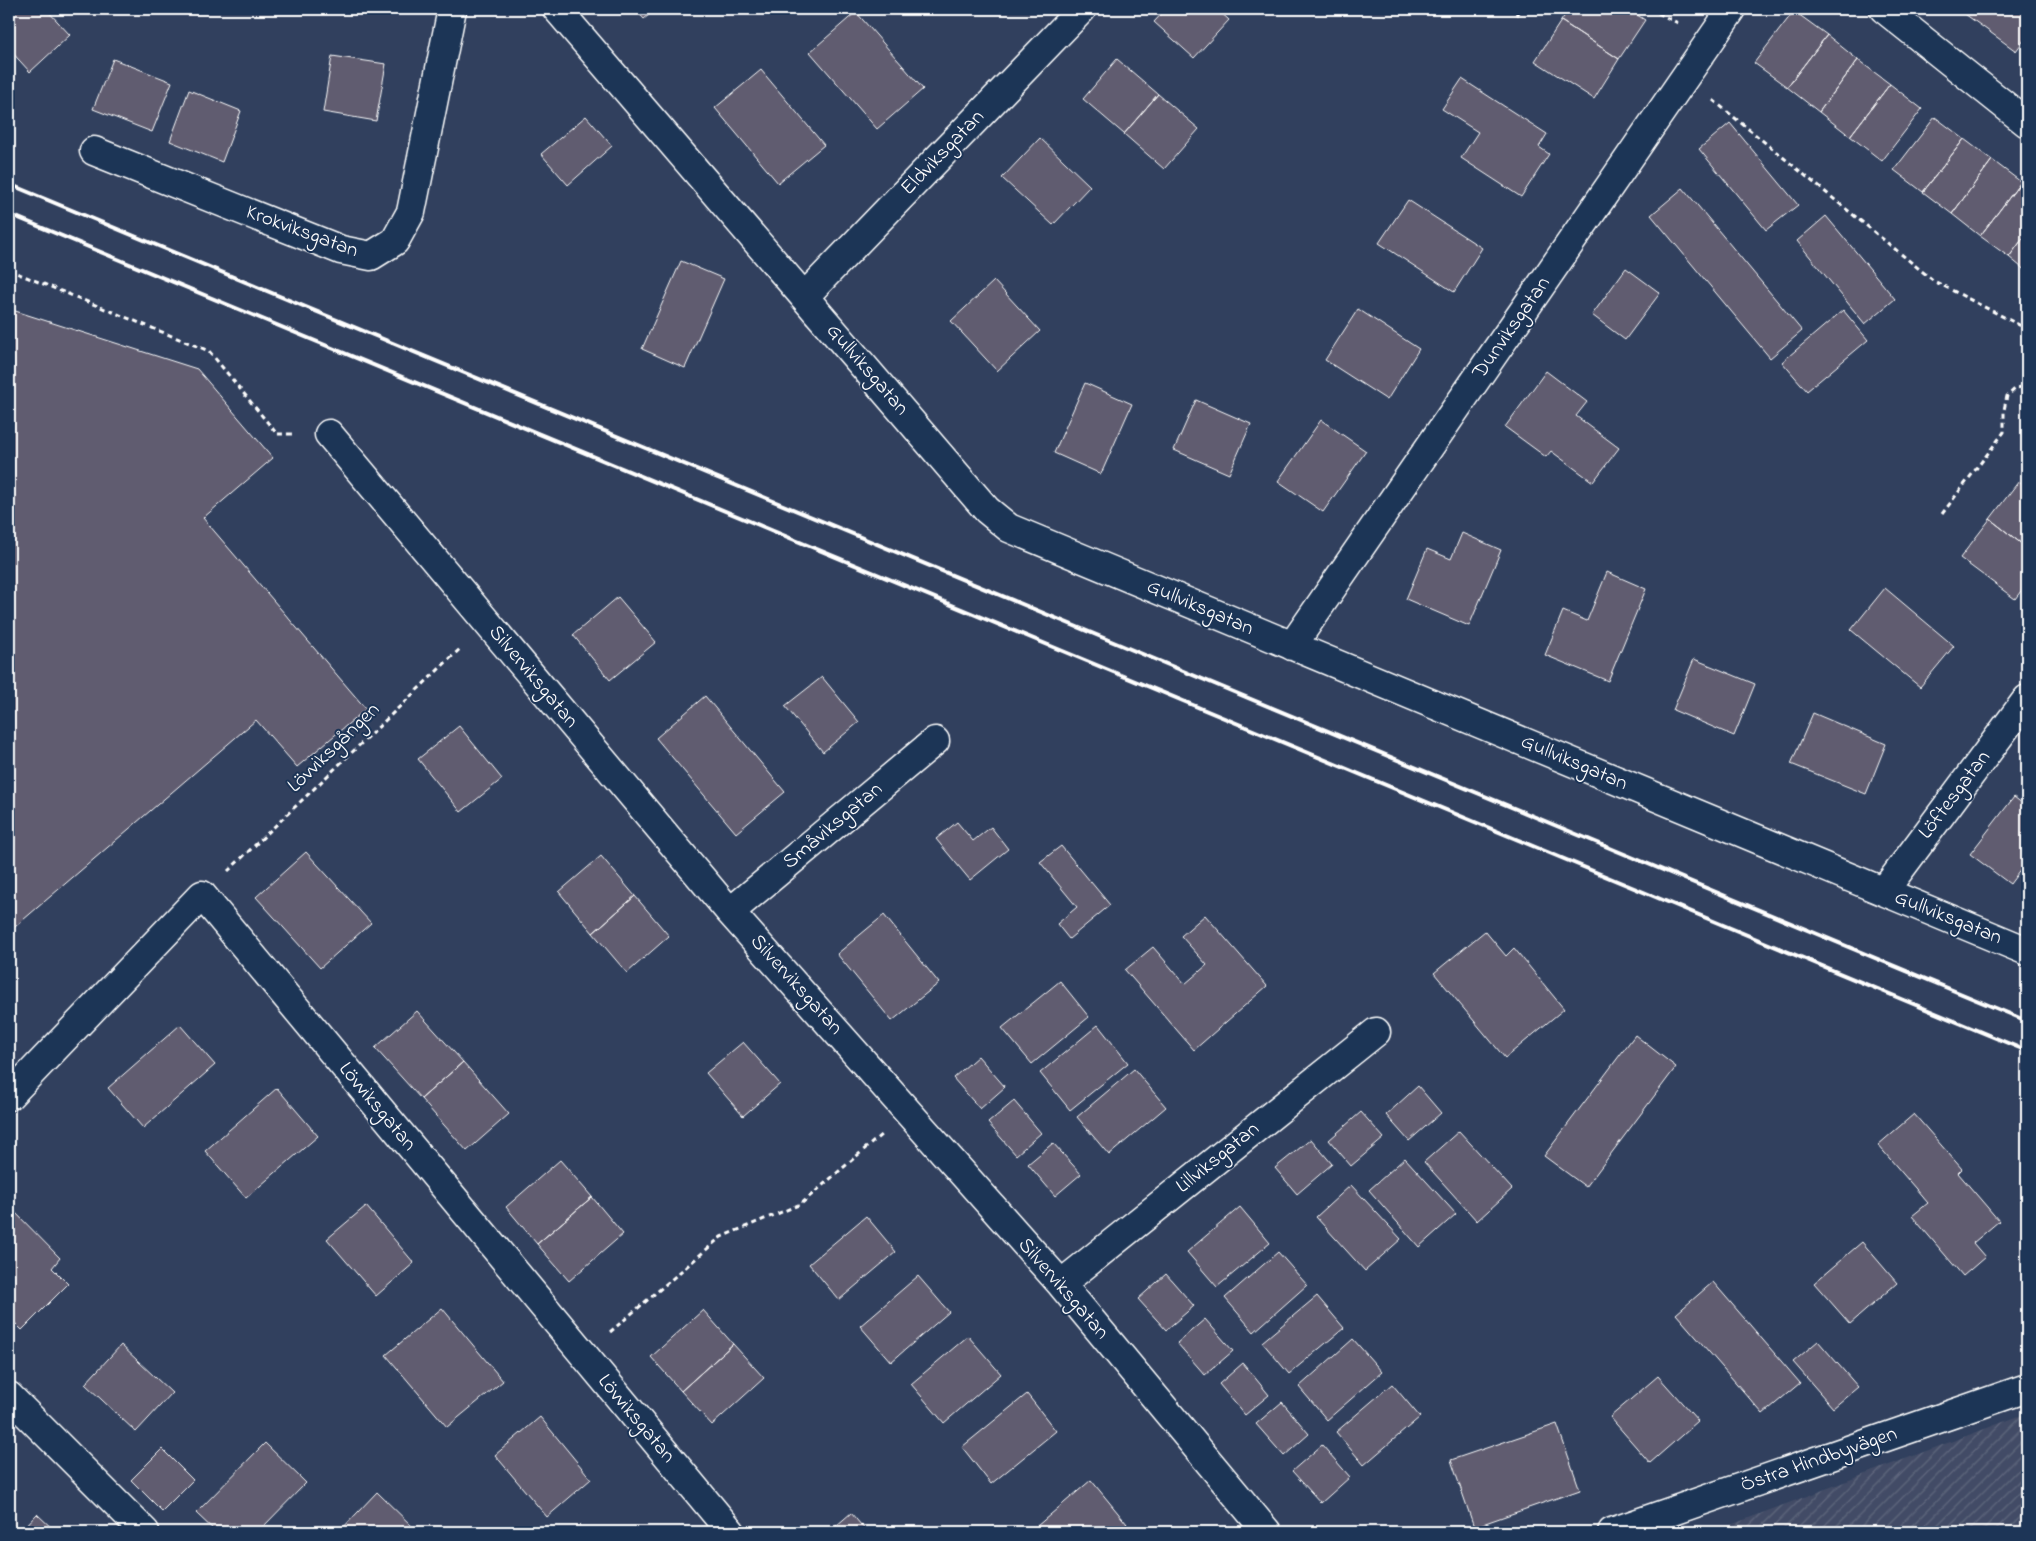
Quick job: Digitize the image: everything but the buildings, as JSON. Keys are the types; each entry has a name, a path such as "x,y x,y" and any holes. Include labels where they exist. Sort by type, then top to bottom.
{"street":[{"name":"Krokviksgatan","path":"94,151 341,250 372,256 395,241 411,212 452,9"},
{"name":"Gullviksgatan","path":"557,9 987,510 1009,528 2027,951"},
{"name":"Eldviksgatan","path":"804,297 1082,9"},
{"name":"Dunviksgatan","path":"1292,646 1732,9"},
{"path":"1899,13 2027,123"},
{"name":"Silverviksgatan","path":"329,434 730,912 1061,1284 1267,1532"},
{"name":"Löftesgatan","path":"1884,891 2027,699"},
{"name":"Småviksgatan","path":"730,912 935,741"},
{"path":"9,1096 202,896"},
{"name":"Lövviksgatan","path":"202,896 731,1532"},
{"name":"Lillviksgatan","path":"1061,1284 1376,1032"},
{"name":"Östra Hindbyvägen","path":"1612,1532 2027,1388"},
{"path":"9,1396 146,1532"}],"path":[{"path":"1516,15 1520,9"},
{"path":"1685,77 1934,281 2027,329"},
{"path":"9,270 209,351 277,434 329,434"},
{"path":"1942,514 2004,432 2004,410 2007,396 2016,388 2027,386"},
{"name":"Lövviksgången","path":"202,896 488,622"},
{"path":"583,1355 722,1237 801,1204 908,1112"}],"shaded area":[{"path":"2027,1413 2027,1532 1712,1532"}],"railway":[{"path":"9,184 2027,1021"},
{"path":"9,214 2027,1051"}]}
